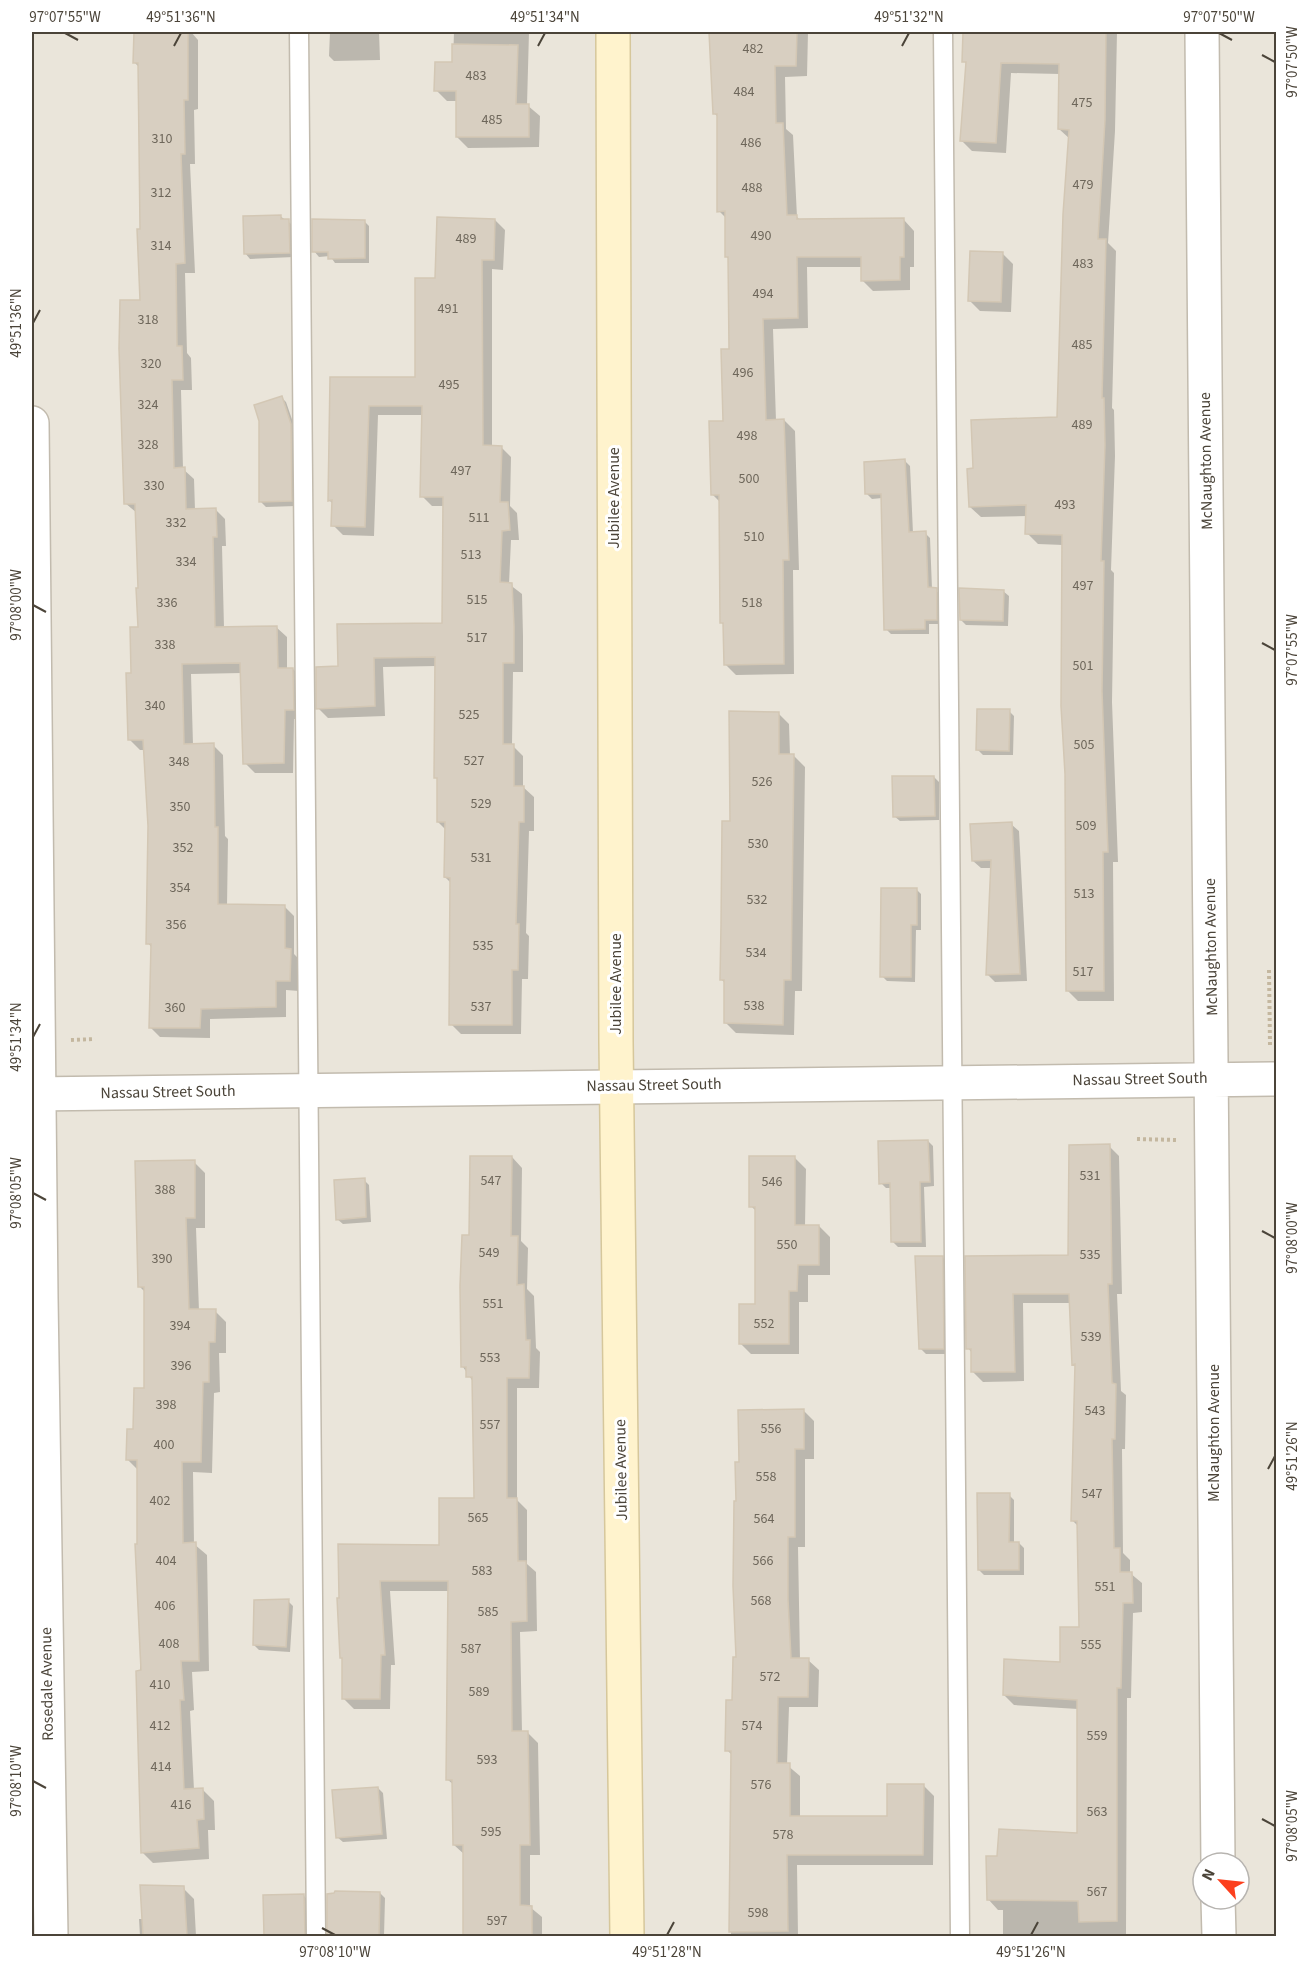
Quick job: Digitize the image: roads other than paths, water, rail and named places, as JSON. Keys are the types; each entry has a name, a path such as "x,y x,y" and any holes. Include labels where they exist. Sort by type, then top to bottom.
{"main road":[{"name":"Jubilee Avenue","path":"613,32 616,1086 627,1936"}],"street":[{"name":"McNaughton Avenue","path":"1202,32 1218,1851"},
{"name":"Rosedale Avenue","path":"32,423 36,1298 51,1936"},
{"name":"Nassau Street South","path":"35,1094 1273,1078"},
{"path":"1218,1911 1219,1936"}],"lane":[{"path":"299,32 316,1936"},
{"path":"943,32 960,1936"}]}
